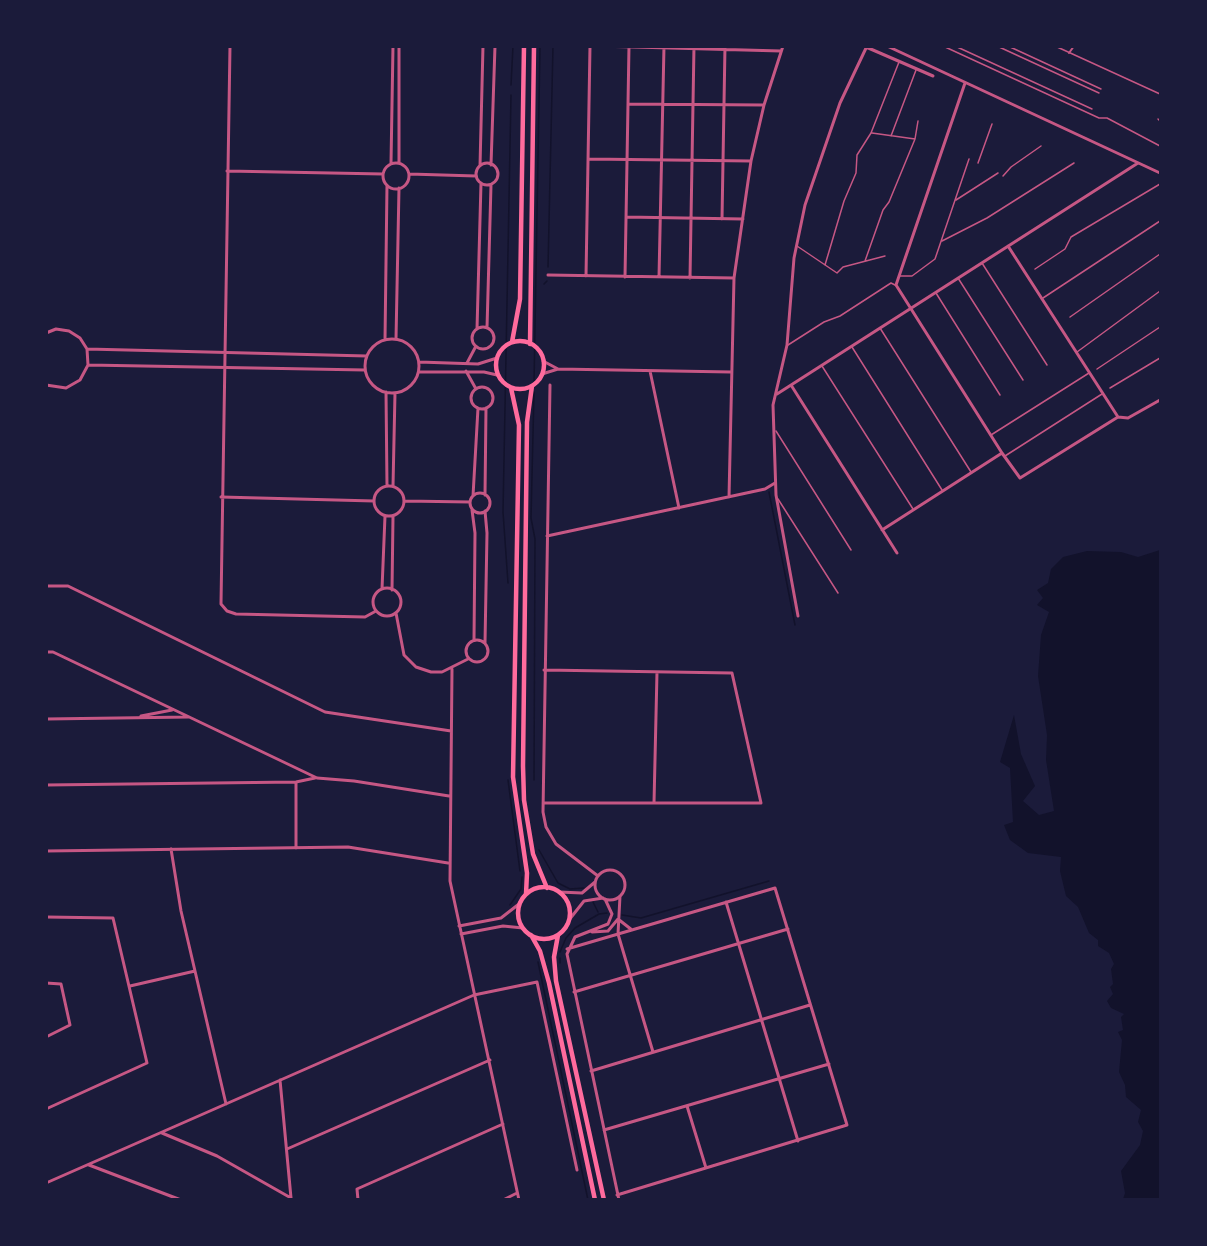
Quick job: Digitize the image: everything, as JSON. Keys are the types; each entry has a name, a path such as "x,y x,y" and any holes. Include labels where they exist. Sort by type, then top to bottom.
{"main road":[{"path":"512,342 520,299 524,46"},
{"path":"530,344 534,46"},
{"path":"532,386 519,390 511,388 497,375 496,358 502,348 512,342 530,344 538,349 543,361 542,374 532,386 527,422 523,766 524,800 533,854 548,888"},
{"path":"511,388 519,425 513,777 526,873 526,894"},
{"path":"595,1200 548,980 540,951 531,935 523,928 518,916 519,904 526,894 538,888 548,888 559,892 568,904 569,920 558,935 554,957 556,981 604,1200"},
{"path":"531,935 542,939 558,935"}],"street":[{"path":"230,46 226,366 220,597 227,611 236,614 366,617 376,611"},
{"path":"383,174 391,163 393,46"},
{"path":"399,46 399,163 409,174 476,176"},
{"path":"476,176 480,166 483,46"},
{"path":"476,346 486,348 492,343 493,336 487,328 491,185 497,173 491,165 495,46"},
{"path":"586,276 590,46"},
{"path":"597,46 782,49 764,105 751,161 734,279 729,497"},
{"path":"887,46 1161,173"},
{"path":"1070,53 1074,46"},
{"path":"625,276 629,47"},
{"path":"659,277 664,47"},
{"path":"798,616 776,495 773,405 787,345 796,246 816,171 840,103 867,47 933,76"},
{"path":"690,278 694,48"},
{"path":"722,219 725,48"},
{"path":"965,83 896,285 910,308 1017,477 1021,478 1118,417 1128,418 1161,400"},
{"path":"628,104 764,105"},
{"path":"589,159 751,161"},
{"path":"391,163 399,163"},
{"path":"777,394 1138,163"},
{"path":"480,166 491,165"},
{"path":"227,171 383,174"},
{"path":"383,174 387,185 385,340"},
{"path":"387,185 399,188 406,184 409,174"},
{"path":"476,176 481,183 477,329 472,337 476,346"},
{"path":"481,183 491,185"},
{"path":"396,339 399,188"},
{"path":"626,217 743,219"},
{"path":"1008,246 1118,417"},
{"path":"548,275 734,279"},
{"path":"477,329 487,328"},
{"path":"46,333 56,329 69,331 80,338 87,349 88,365 80,380 66,388 46,385"},
{"path":"396,339 406,343 415,351 419,362 413,383 395,393 386,392 371,383 365,370 367,356 374,346 385,340 396,339"},
{"path":"467,363 476,346"},
{"path":"87,349 367,356"},
{"path":"419,362 478,364 496,358"},
{"path":"543,361 558,369"},
{"path":"88,365 365,370"},
{"path":"542,374 558,369 731,372"},
{"path":"650,370 679,508"},
{"path":"418,372 466,371 497,375"},
{"path":"466,371 476,389 472,400 478,408 474,495 470,502 475,533 474,640 465,648 468,659 475,663 487,656 488,649 485,643 487,533 485,511 490,501 482,493 474,495"},
{"path":"550,385 543,803 546,827 556,844 598,876"},
{"path":"791,385 897,553"},
{"path":"476,389 485,388 492,394 491,404 486,408 478,408"},
{"path":"386,392 387,486"},
{"path":"393,486 395,393"},
{"path":"485,495 486,408"},
{"path":"882,530 1003,455"},
{"path":"546,536 765,489 775,483"},
{"path":"387,486 393,486 400,490 405,501 402,510 393,516 385,516 378,512 374,501 376,493 387,486"},
{"path":"221,497 374,501"},
{"path":"405,501 470,502"},
{"path":"472,510 485,511"},
{"path":"382,590 385,516"},
{"path":"392,590 393,516"},
{"path":"46,586 68,586 325,712 451,730"},
{"path":"382,590 392,590 400,597 401,605 396,613 383,616 376,611 373,604 374,596 382,590"},
{"path":"396,613 407,660 425,671 442,672 468,659"},
{"path":"474,640 485,643"},
{"path":"46,652 53,652 317,778"},
{"path":"452,669 448,863 459,926 519,1200"},
{"path":"543,803 761,803 732,673 544,670"},
{"path":"654,803 657,672"},
{"path":"163,717 174,710"},
{"path":"134,718 174,710"},
{"path":"46,719 190,717"},
{"path":"46,785 296,782 317,778 354,781 449,796"},
{"path":"296,782 296,848"},
{"path":"46,851 348,847 448,863"},
{"path":"171,849 178,895 226,1104"},
{"path":"559,892 582,893 598,876 609,870 621,874 625,885 620,896 618,934 652,1052"},
{"path":"596,880 596,890 611,910 610,921 603,928 575,937 567,949 574,992 619,1200"},
{"path":"567,949 776,889 847,1126 617,1195"},
{"path":"569,920 584,902 620,896"},
{"path":"726,902 798,1141"},
{"path":"459,926 501,918 519,904"},
{"path":"46,917 113,917 147,1065 46,1109"},
{"path":"618,919 632,930"},
{"path":"587,932 609,931 618,919"},
{"path":"461,934 503,926 523,928"},
{"path":"574,992 788,928"},
{"path":"129,986 195,971"},
{"path":"46,1183 474,995 537,982 540,986 577,1170"},
{"path":"46,983 61,984 70,1026 46,1037"},
{"path":"591,1071 811,1005"},
{"path":"287,1149 489,1060"},
{"path":"604,1130 829,1064"},
{"path":"280,1080 292,1199"},
{"path":"687,1106 706,1168"},
{"path":"358,1200 357,1189 503,1124"},
{"path":"161,1133 217,1156 292,1199"},
{"path":"87,1164 181,1200"},
{"path":"503,1200 517,1193"}],"lane":[{"path":"943,46 1159,142 1161,146"},
{"path":"955,46 1092,110"},
{"path":"997,46 1100,93"},
{"path":"1008,46 1101,89"},
{"path":"1055,46 1161,94"},
{"path":"825,265 844,201 856,172 857,155 871,133 899,61"},
{"path":"891,136 916,69"},
{"path":"865,261 883,210 889,202 915,139 918,121"},
{"path":"978,163 992,124"},
{"path":"871,133 915,139"},
{"path":"1003,176 1011,167 1041,146"},
{"path":"899,276 912,276 932,262 942,241 969,159"},
{"path":"942,241 987,218 1074,163"},
{"path":"954,201 998,173"},
{"path":"1035,269 1065,249 1071,237 1161,184"},
{"path":"1042,299 1161,221"},
{"path":"796,246 837,273 843,267 885,256"},
{"path":"1070,317 1161,254"},
{"path":"981,263 1047,365"},
{"path":"958,278 1023,380"},
{"path":"787,345 891,284 896,285"},
{"path":"1076,352 1161,291"},
{"path":"935,292 1000,395"},
{"path":"1097,369 1161,327"},
{"path":"880,328 971,473"},
{"path":"851,346 942,491"},
{"path":"1110,388 1161,358"},
{"path":"822,365 914,510"},
{"path":"991,435 1089,373"},
{"path":"1003,455 1102,394"},
{"path":"774,428 851,550"},
{"path":"776,495 838,593"}],"shaded area":[{"path":"1160,550 1160,1199 1123,1199 1125,1193 1121,1171 1140,1145 1143,1131 1138,1122 1141,1110 1126,1097 1125,1085 1119,1072 1122,1040 1118,1032 1123,1030 1121,1017 1124,1014 1111,1008 1107,1001 1113,994 1110,987 1113,984 1111,969 1114,964 1109,953 1098,946 1098,940 1089,933 1078,907 1066,896 1060,871 1061,857 1028,853 1010,840 1004,825 1013,822 1010,768 1000,762 1014,715 1021,754 1035,786 1023,801 1039,815 1054,811 1046,760 1047,735 1038,676 1041,635 1049,612 1037,605 1043,598 1037,590 1048,583 1051,569 1063,557 1087,551 1121,552 1138,557"}],"waterway":[{"path":"511,85 513,46"},
{"path":"534,384 540,46"},
{"path":"548,267 553,46"},
{"path":"508,583 503,512 511,95"},
{"path":"544,284 547,281"},
{"path":"534,392 531,518 535,539 534,780"},
{"path":"769,492 795,625"},
{"path":"508,780 520,871"},
{"path":"539,850 558,883 570,889 584,888"},
{"path":"510,905 521,889 522,877"},
{"path":"622,915 641,918 769,881"},
{"path":"593,902 598,912"},
{"path":"560,952 566,938 575,928 599,914 607,913"},
{"path":"560,958 560,963"},
{"path":"538,962 588,1200"}]}
